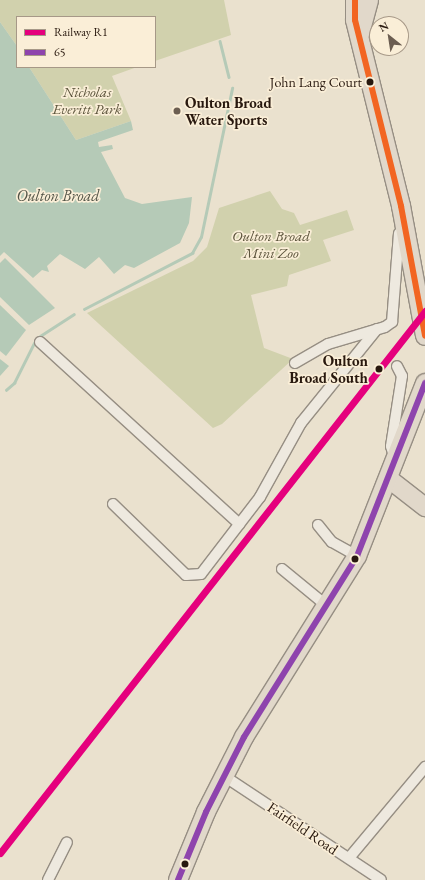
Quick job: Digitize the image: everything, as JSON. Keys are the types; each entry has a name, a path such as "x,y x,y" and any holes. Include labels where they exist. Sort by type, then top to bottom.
{"highway":[{"path":"355,0 353,11 402,206 425,336"},
{"path":"359,38 369,0"},
{"path":"178,880 224,776 282,672 327,606 357,556 389,479 425,383"},
{"path":"389,479 425,507"}],"street":[{"path":"296,363 328,344 377,329 392,322 395,313 397,218 402,206"},
{"path":"113,504 191,577 201,574 260,497 302,423 377,329"},
{"path":"40,342 239,524"},
{"path":"396,460 391,446 402,376 397,366"},
{"path":"318,525 332,542 357,556"},
{"path":"282,569 327,606"},
{"path":"349,858 425,767"},
{"name":"Fairfield Road","path":"224,776 381,880"},
{"path":"48,880 67,842"}],"green space":[{"name":"Nicholas Everitt Park","path":"0,0 224,0 231,35 156,61 156,16 16,16 16,45 0,22"},
{"name":"Nicholas Everitt Park","path":"30,68 134,68 112,76 131,121 76,140"},
{"name":"Oulton Broad Mini Zoo","path":"270,191 282,209 294,213 300,225 347,210 354,230 323,240 331,261 289,275 287,286 251,295 264,348 293,359 222,424 213,428 87,313 193,261 207,247 219,208"}],"water":[{"name":"Oulton Broad","path":"0,22 16,45 16,68 30,68 76,140 131,121 133,130 98,142 99,147 112,145 113,149 101,152 125,198 142,204 192,197 189,223 180,243 134,268 125,265 114,274 99,257 85,269 60,254 47,266 49,272 42,270 33,278 4,252 0,256"},
{"path":"5,258 55,308 29,325 0,297 0,263"},
{"path":"0,305 26,330 6,356 0,351"},
{"path":"0,359 9,366 0,376"}],"waterway":[{"path":"220,41 229,77"},
{"path":"84,309 192,253 201,237 232,88"},
{"path":"40,336 74,314"},
{"path":"6,390 14,383 34,343"}],"rail line":[{"name":"R1","path":"0,853 425,311"}],"transit line":[{"path":"355,0 355,20 401,206 425,336"},
{"name":"65","path":"178,880 206,812 244,737 357,556 425,383"}],"place":[{"name":"John Lang Court","path":"370,82"},
{"name":"Oulton Broad Water Sports","path":"177,111"},
{"name":"Oulton Broad South","path":"379,369"}]}
